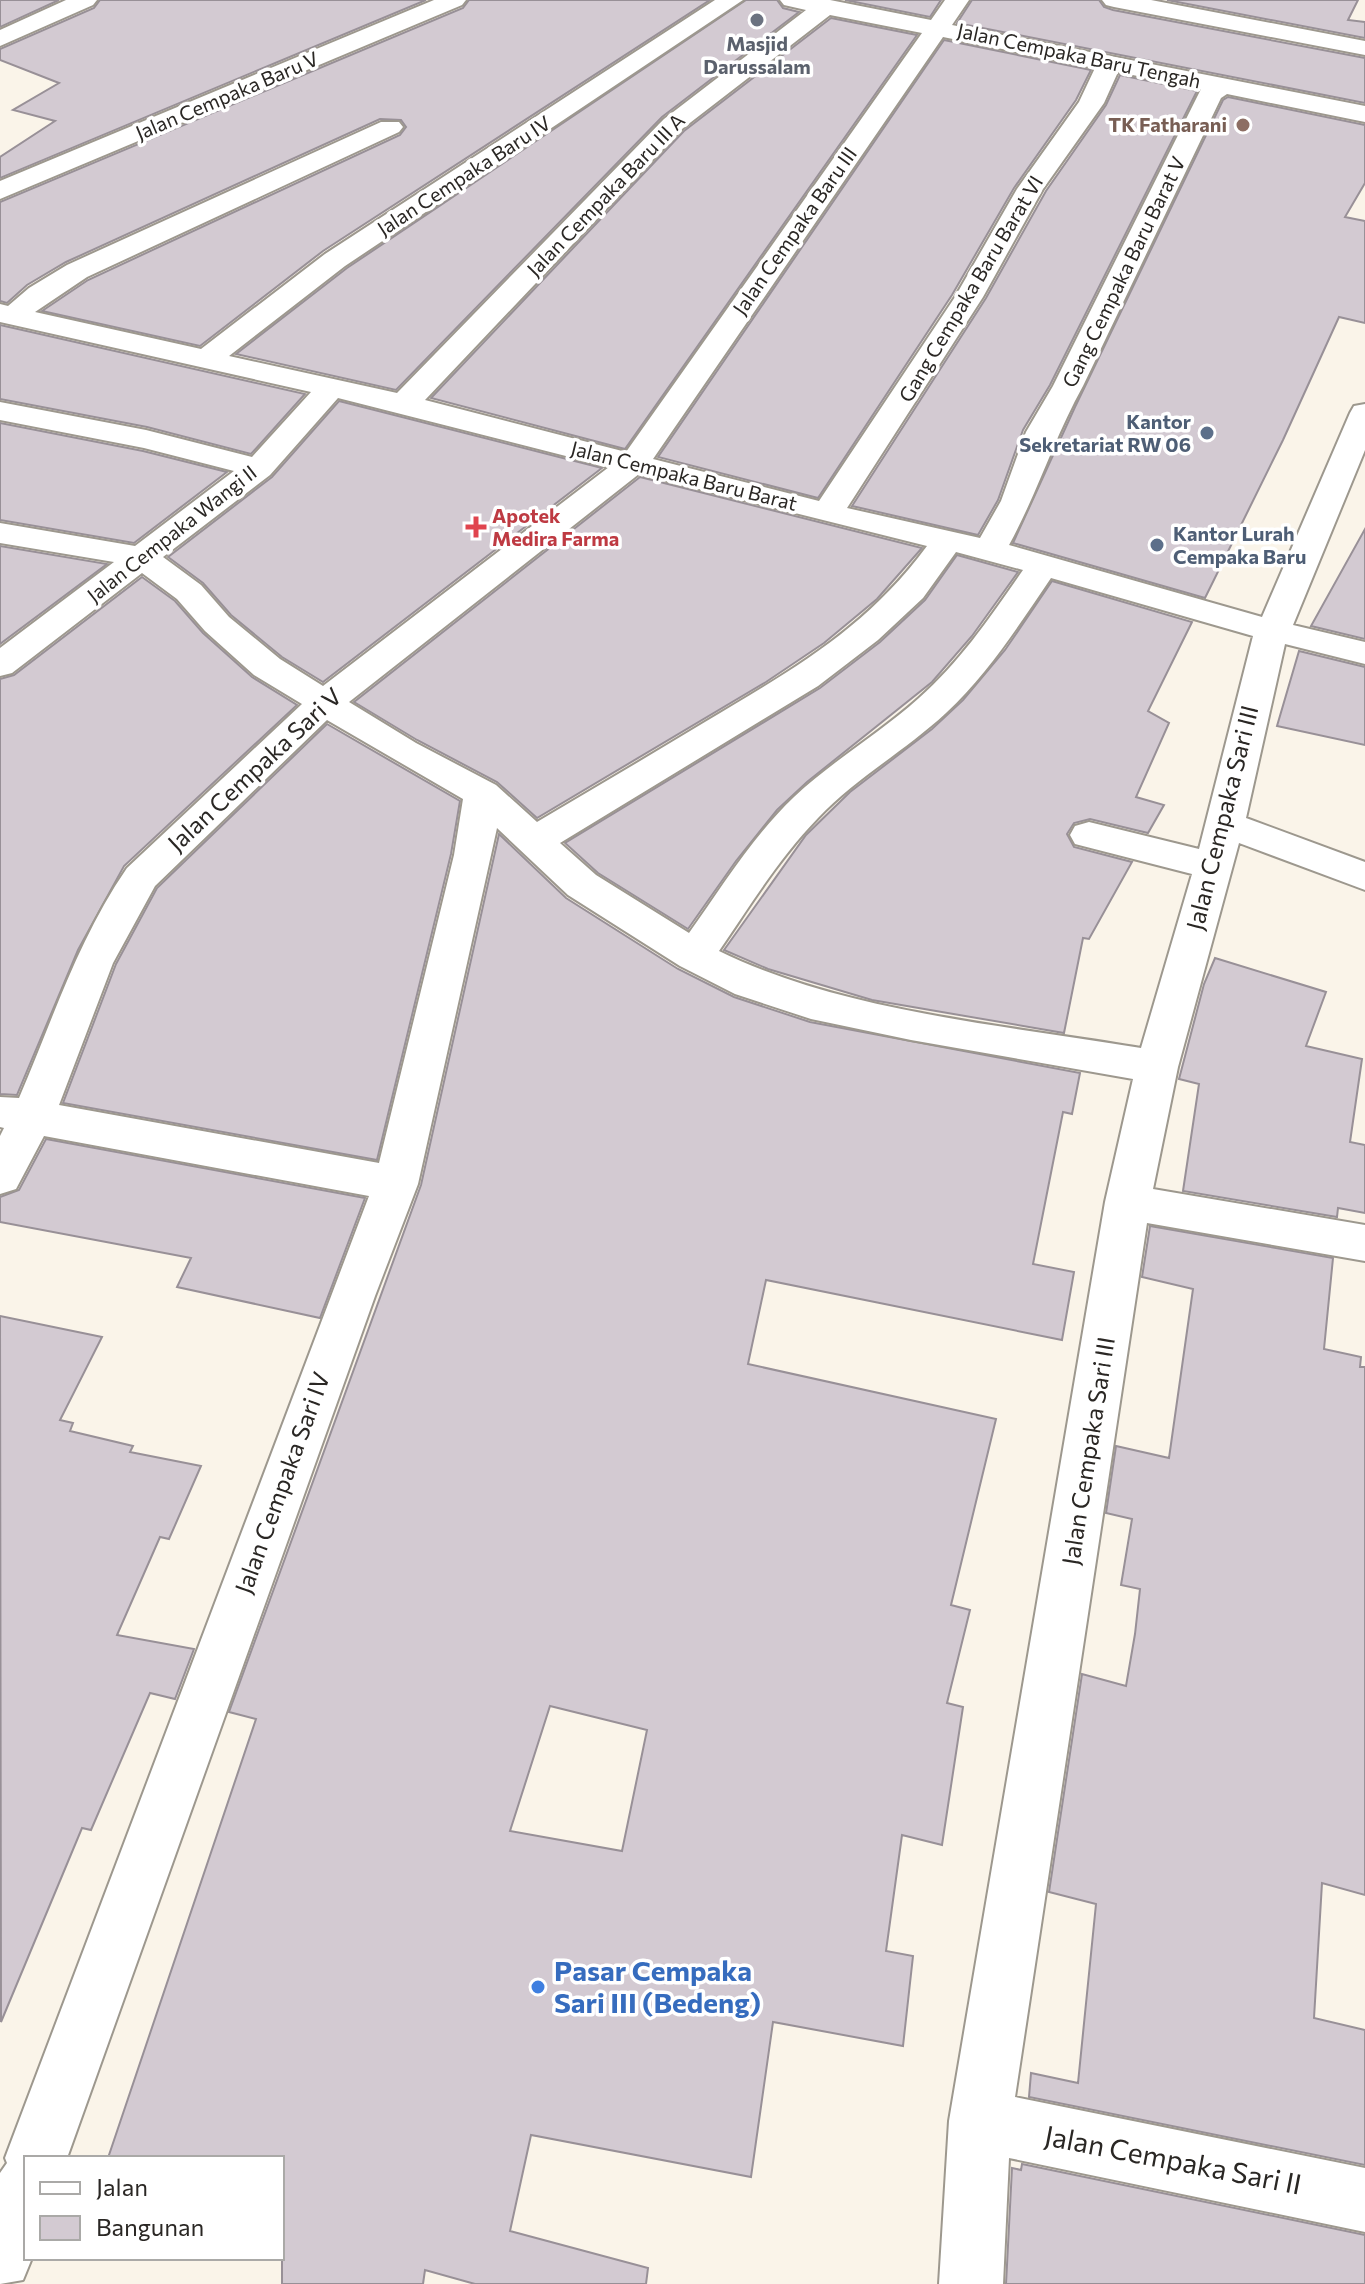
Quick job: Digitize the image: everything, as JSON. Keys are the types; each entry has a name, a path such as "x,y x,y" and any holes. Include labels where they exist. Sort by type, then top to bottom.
{"street":[{"path":"0,39 85,0"},
{"name":"Jalan Cempaka Baru V","path":"0,191 454,0"},
{"name":"Jalan Cempaka Baru IV","path":"204,361 335,260 731,0"},
{"name":"Jalan Cempaka Baru Tengah","path":"792,0 1365,114"},
{"name":"Jalan Cempaka Baru III","path":"634,463 957,0"},
{"path":"1114,0 1365,48"},
{"name":"Jalan Cempaka Baru III A","path":"404,404 673,124 826,6"},
{"name":"Gang Cempaka Baru Barat VI","path":"827,513 961,310 1030,189 1091,103 1110,62"},
{"name":"Gang Cempaka Baru Barat V","path":"990,550 1017,501 1042,432 1068,386 1210,94 1223,85"},
{"path":"7,315 77,271 390,127"},
{"name":"Jalan Cempaka Baru Barat","path":"7,315 404,404 827,513 990,550 1274,631 1365,653"},
{"name":"Jalan Cempaka Wangi II","path":"0,665 259,468 331,388"},
{"path":"0,411 146,439 259,468"},
{"name":"Jalan Cempaka Sari III","path":"971,2284 980,2121 1128,1202 1157,1067 1219,846 1265,650 1365,413"},
{"name":"Jalan Cempaka Sari V","path":"0,1177 16,1114 97,948 122,903 141,877 324,703 634,463"},
{"path":"0,533 142,557 189,592 217,624 267,667 403,751 483,794 582,885 694,956 750,984 811,1004 911,1025 1157,1067"},
{"path":"536,840 805,678 866,633 911,591 948,540"},
{"path":"694,956 792,822 889,738 915,721 981,653 1043,566"},
{"name":"Jalan Cempaka Sari IV","path":"37,2156 346,1311 396,1184 473,855 483,794"},
{"path":"1089,835 1219,846 1284,844 1365,877"},
{"path":"16,1114 396,1184"},
{"path":"1128,1202 1365,1243"},
{"name":"Jalan Cempaka Sari II","path":"980,2121 1365,2200"},
{"path":"0,2257 24,2191"}],"building":[{"path":"0,0 59,0 0,27"},
{"path":"100,0 426,0 0,178 0,157 55,121 13,110 59,83 0,60 0,49 94,8"},
{"path":"469,0 710,0 323,251 200,346 42,311 88,280 400,135 406,127 401,120 380,119 66,262 27,285 7,303 0,301 0,202 463,8"},
{"path":"746,0 777,0 783,8 799,12 662,117 396,390 236,354 347,268"},
{"path":"845,0 941,0 930,17"},
{"path":"972,0 1099,0 1104,7 1113,10 1365,58 1365,103 957,23"},
{"path":"1167,0 1358,0 1348,20 1365,22 1365,38"},
{"path":"831,18 917,35 625,449 431,398 684,131"},
{"path":"944,40 1091,70 1076,100 1014,188 952,295 818,498 658,457"},
{"path":"1120,75 1197,91 1050,385 1023,430 998,500 978,535 852,506 986,298 1046,191 1106,105"},
{"path":"1228,97 1365,125 1365,183 1345,217 1365,221 1365,323 1339,317 1205,598 1013,543 1075,407 1223,100"},
{"path":"0,325 305,394 251,454 147,427 0,399"},
{"path":"339,401 602,468 323,682 282,657 231,615 203,583 168,557 272,477"},
{"path":"0,423 143,451 227,472 134,543 0,520"},
{"path":"640,477 922,548 877,599 824,643 766,682 537,818 497,782 417,740 354,702"},
{"path":"1365,529 1365,639 1311,626"},
{"path":"0,546 107,564 0,644"},
{"path":"957,555 1018,572 972,636 932,682 807,782 777,810 688,929 598,873 565,843 820,688 880,642 925,600"},
{"path":"142,577 175,601 203,633 252,677 297,705 124,866 78,950 17,1095 0,1094 0,679 14,675"},
{"path":"1052,581 1192,622 1148,711 1169,723 1136,797 1164,805 1148,833 1090,819 1074,823 1067,834 1074,847 1132,862 1089,939 1083,938 1064,1033 872,1000 768,969 724,950 806,835 850,792 932,729 963,700 1005,650"},
{"path":"1299,651 1365,667 1365,745 1277,726"},
{"path":"327,724 460,801 451,854 377,1160 63,1103 116,964 157,888"},
{"path":"499,834 566,898 678,969 734,997 810,1022 1080,1073 1072,1114 1063,1112 1033,1264 1074,1272 1062,1340 766,1280 748,1364 996,1419 951,1605 970,1610 947,1703 963,1707 942,1845 902,1835 886,1951 913,1956 903,2046 773,2022 751,2177 531,2135 510,2231 648,2268 646,2284 475,2284 425,2270 423,2284 282,2284 284,2156 109,2156 256,1719 229,1712 421,1185","holes":["550,1706 647,1730 622,1851 510,1831"]},
{"path":"1215,958 1326,992 1306,1046 1362,1059 1350,1142 1365,1145 1365,1213 1338,1208 1337,1217 1183,1191 1199,1084 1179,1079 1204,984"},
{"path":"46,1139 365,1198 320,1318 177,1287 191,1258 0,1222 0,1197 19,1190"},
{"path":"1150,1226 1333,1258 1324,1349 1361,1357 1360,1367 1365,1367 1365,1895 1322,1883 1314,2018 1365,2030 1365,2165 1029,2097 1031,2073 1078,2083 1096,1904 1049,1892 1082,1674 1126,1686 1135,1634 1140,1589 1121,1585 1132,1519 1106,1513 1116,1446 1169,1458 1193,1289 1142,1277"},
{"path":"0,1316 102,1337 60,1420 73,1423 70,1431 133,1446 130,1452 201,1466 169,1539 160,1537 117,1635 194,1649 175,1699 150,1693 91,1830 82,1828 1,2022"},
{"path":"1022,2164 1365,2235 1365,2284 1006,2284 1012,2168 1021,2170"}],"place":[{"name":"Masjid Darussalam","path":"757,20"},
{"name":"TK Fatharani","path":"1243,125"},
{"name":"Kantor Sekretariat RW 06","path":"1207,433"},
{"name":"Apotek Medira Farma","path":"476,527"},
{"name":"Kantor Lurah Cempaka Baru","path":"1157,545"},
{"name":"Pasar Cempaka Sari III (Bedeng)","path":"538,1987"}]}
